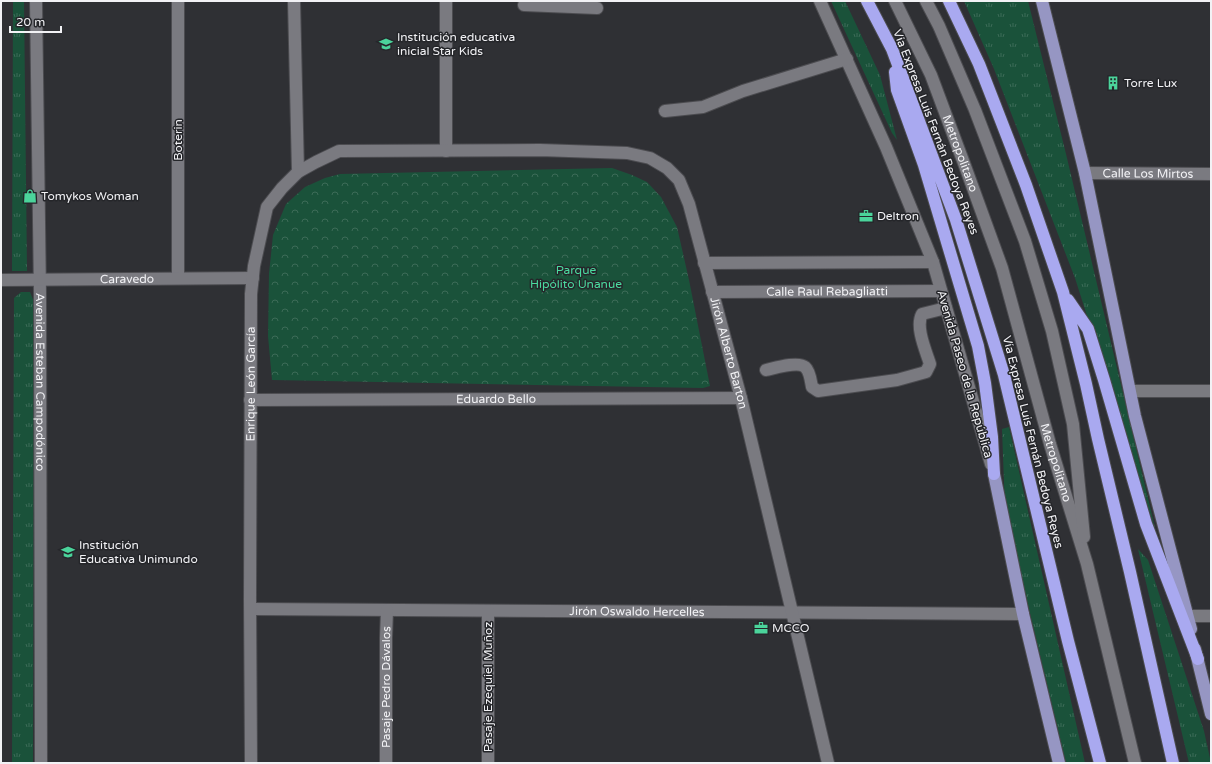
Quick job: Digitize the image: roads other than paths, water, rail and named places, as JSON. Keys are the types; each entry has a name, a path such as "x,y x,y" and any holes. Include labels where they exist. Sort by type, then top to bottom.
{"highway":[{"name":"Vía Expresa Luis Fernán Bedoya Reyes","path":"867,1 892,49 956,220 1004,375 1066,633 1100,763"},
{"path":"949,1 979,64 1026,185 1063,292 1130,572 1173,763"},
{"path":"892,49 897,90 924,165 978,346 985,383 992,437 994,474"},
{"path":"1063,292 1088,329 1146,524 1198,658"}],"main road":[{"path":"1042,1 1085,173 1135,416 1188,616 1211,714"},
{"name":"Avenida Paseo de la República","path":"994,474 1023,614 1059,763"}],"street":[{"name":"Avenida Esteban Campodónico","path":"36,1 40,280 41,763"},
{"name":"Boterin","path":"178,1 178,278"},
{"path":"294,1 298,172"},
{"path":"446,1 446,151"},
{"name":"Avenida Paseo de la República","path":"820,1 886,147 933,262 994,474"},
{"name":"Metropolitano","path":"895,1 931,75 1002,268 1048,437 1087,564 1135,763"},
{"name":"Metropolitano","path":"926,1 939,26 975,110 1002,179 1025,241 1052,331 1073,424 1087,564"},
{"path":"524,5 558,4 597,8"},
{"path":"665,112 703,107 743,91 847,59"},
{"name":"Enrique León García","path":"251,763 251,294 258,241 267,207 282,188 298,172 338,151 446,151"},
{"name":"Jirón Alberto Barton","path":"446,151 593,151 627,153 650,158 667,168 680,180 689,204 741,398 828,763"},
{"name":"Calle Los Mirtos","path":"1085,173 1211,174"},
{"path":"704,263 933,262"},
{"name":"Caravedo","path":"1,280 253,278"},
{"name":"Calle Raul Rebagliatti","path":"712,292 942,291"},
{"path":"766,370 798,364 806,367 812,388 818,391 897,380 918,375 926,372 930,364 921,333 920,319 922,314 946,308"},
{"path":"1131,391 1211,391"},
{"name":"Eduardo Bello","path":"250,400 741,398"},
{"name":"Jirón Oswaldo Hercelles","path":"250,609 1023,614"},
{"name":"Pasaje Pedro Dávalos","path":"386,763 387,610"},
{"name":"Pasaje Ezequiel Muñoz","path":"488,611 488,763"},
{"path":"1188,616 1211,616"}],"place":[{"name":"Institución educativa inicial Star Kids","path":"386,44"},
{"name":"Torre Lux","path":"1113,83"},
{"name":"Tomykos Woman","path":"30,196"},
{"name":"Deltron","path":"866,216"},
{"name":"Institución Educativa Unimundo","path":"68,552"},
{"name":"MCCO","path":"761,628"}],"park label":[{"name":"Parque Hipólito Unanue","path":"576,277"}]}
